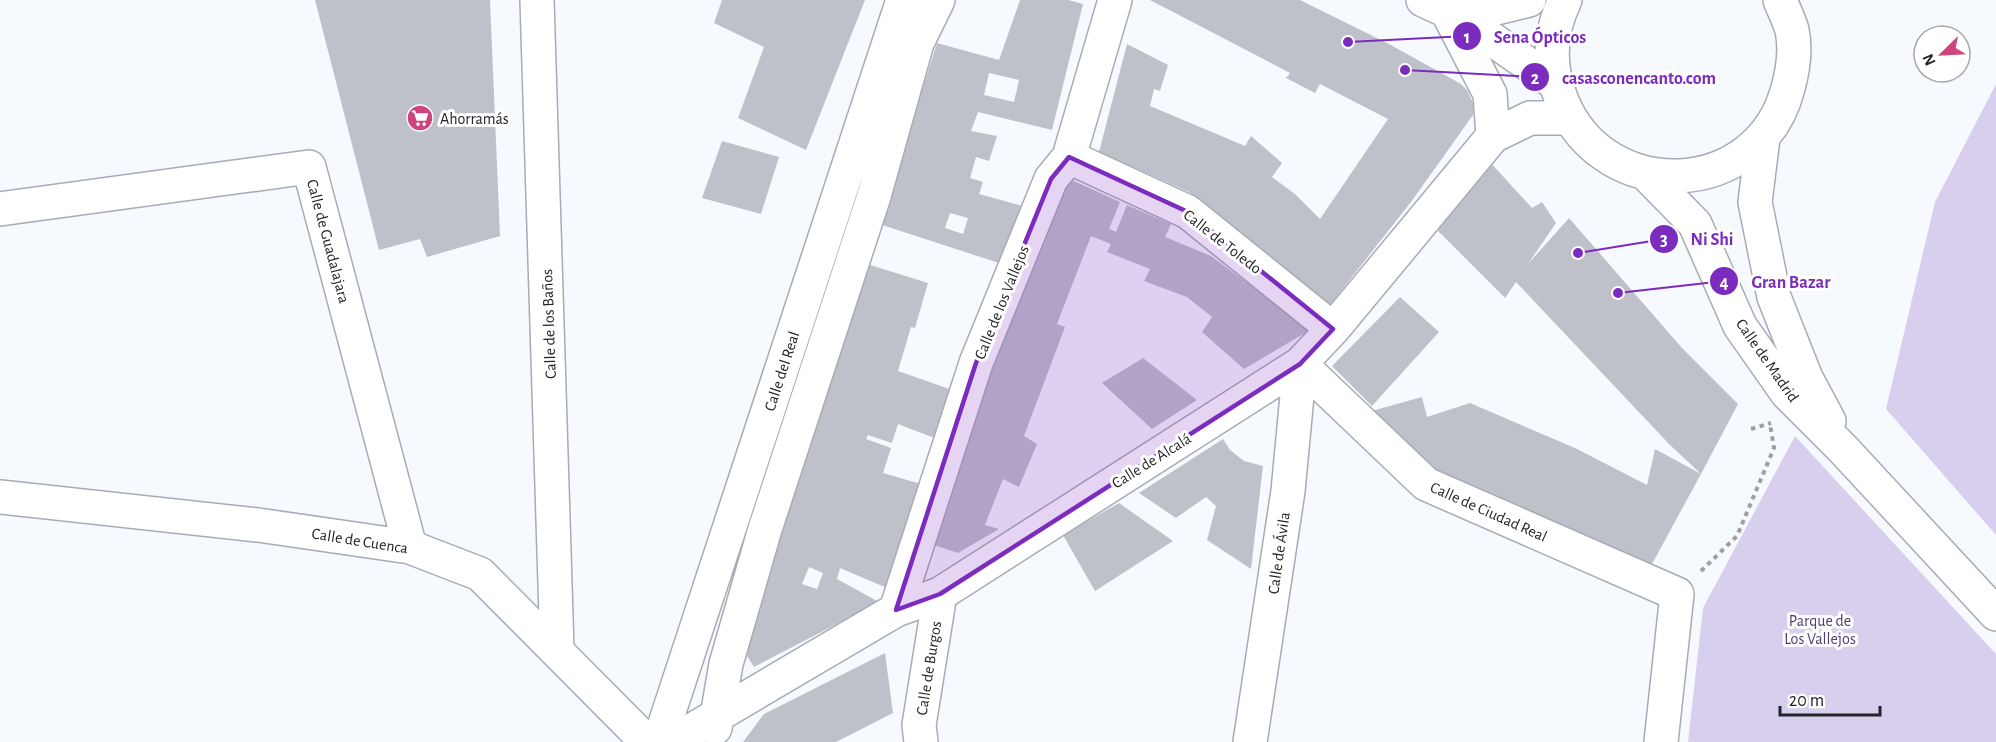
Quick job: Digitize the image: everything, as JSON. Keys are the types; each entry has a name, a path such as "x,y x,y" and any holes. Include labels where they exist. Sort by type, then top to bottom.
{"street":[{"name":"Calle de los Baños","path":"537,0 557,649"},
{"name":"Calle del Real","path":"659,742 903,0"},
{"path":"714,729 726,664 765,529 874,196 917,43 938,0"},
{"name":"Calle de los Vallejos","path":"896,610 976,363 1051,179 1069,157 1115,0"},
{"path":"1445,7 1529,0"},
{"path":"1565,0 1557,16 1551,50 1555,83 1569,118 1590,144 1607,156 1646,174 1678,177 1709,172 1738,158 1763,138 1784,106 1794,69 1792,30 1780,0"},
{"path":"1445,7 1555,83"},
{"path":"1445,7 1490,94 1493,136"},
{"name":"Calle de Alcalá","path":"672,742 714,729 896,610 940,594 1300,364 1333,329 1493,136 1530,118 1569,118"},
{"name":"Calle de Madrid","path":"1763,138 1755,202 1774,297 1806,378 1843,449"},
{"name":"Calle de Toledo","path":"1069,157 1188,212 1333,329"},
{"name":"Calle de Guadalajara","path":"0,209 309,167 410,547"},
{"name":"Calle de Madrid","path":"1646,174 1695,224 1740,326 1782,387 1843,449 1996,614"},
{"name":"Calle de Ciudad Real","path":"1300,364 1426,484 1677,594"},
{"name":"Calle de Ávila","path":"1250,742 1288,491 1300,364"},
{"name":"Calle de Cuenca","path":"0,497 258,525 410,547 480,574 647,742"},
{"name":"Calle de Burgos","path":"921,742 919,725 940,594"},
{"path":"1661,742 1677,594"}],"path":[{"path":"1677,594 1737,536 1774,448 1770,424"}],"highlighted area":[{"path":"1069,157 1188,212 1333,329 1300,364 940,594 896,610 976,363 1051,179"}],"green space":[{"path":"1996,84 1996,535 1886,409 1935,202"},
{"name":"Parque de Los Vallejos","path":"1795,436 1996,654 1996,742 1688,742 1703,608"}],"building":[{"name":"Ahorramás","path":"315,0 490,0 500,236 427,257 420,239 379,250"},
{"path":"722,0 865,0 806,150 738,118 764,47 714,23"},
{"path":"1020,0 1068,0 1083,4 1052,130 978,112 971,131 997,136 989,161 976,157 970,178 983,182 979,194 1026,207 1002,264 879,224 937,43 999,60","holes":["989,73 1019,80 1014,102 984,95","950,213 968,218 963,234 945,228"]},
{"path":"1150,0 1300,0 1389,44 1461,84 1467,90 1474,105 1473,115 1411,202 1329,306 1189,192 1099,152 1127,44 1168,65 1160,91 1154,89 1150,106 1245,146 1251,136 1282,163 1272,177 1295,194 1320,219 1388,119 1320,84 1315,93 1286,78 1290,73"},
{"path":"722,141 779,157 761,214 702,198"},
{"path":"1490,162 1532,208 1542,202 1556,223 1528,264 1569,218 1682,348 1738,404 1701,474 1670,445 1516,282 1505,298 1431,224"},
{"path":"1063,176 1120,202 1109,229 1116,232 1127,205 1171,224 1165,237 1211,256 1310,330 1244,369 1202,332 1212,317 1187,297 1144,281 1150,269 1107,252 1111,244 1091,236 1057,324 1065,327 1024,436 1037,444 1019,487 1003,479 985,525 999,529 958,553 928,543 957,457"},
{"path":"867,264 928,283 915,328 911,327 898,371 955,391 937,439 898,424 892,443 868,435 866,439 891,448 883,473 921,484 887,588 840,568 837,579 879,602 754,667 740,645 776,551","holes":["809,567 823,573 817,589 802,584"]},
{"path":"1400,297 1439,332 1372,406 1332,366"},
{"path":"1143,358 1197,400 1152,429 1102,383"},
{"path":"1422,397 1427,417 1470,403 1575,448 1647,485 1655,449 1701,474 1652,564 1422,471 1361,414"},
{"path":"1223,439 1230,450 1244,461 1263,466 1251,569 1207,540 1216,506 1206,497 1176,518 1139,493"},
{"path":"1119,503 1173,541 1095,591 1063,535"},
{"path":"885,653 893,713 836,742 743,742 764,714"}],"place":[{"name":"Sena Ópticos","path":"1348,42"},
{"name":"casasconencanto.com","path":"1405,70"},
{"name":"Ahorramás","path":"420,118"},
{"name":"Ni Shi","path":"1578,253"},
{"name":"Gran Bazar","path":"1618,293"}]}
